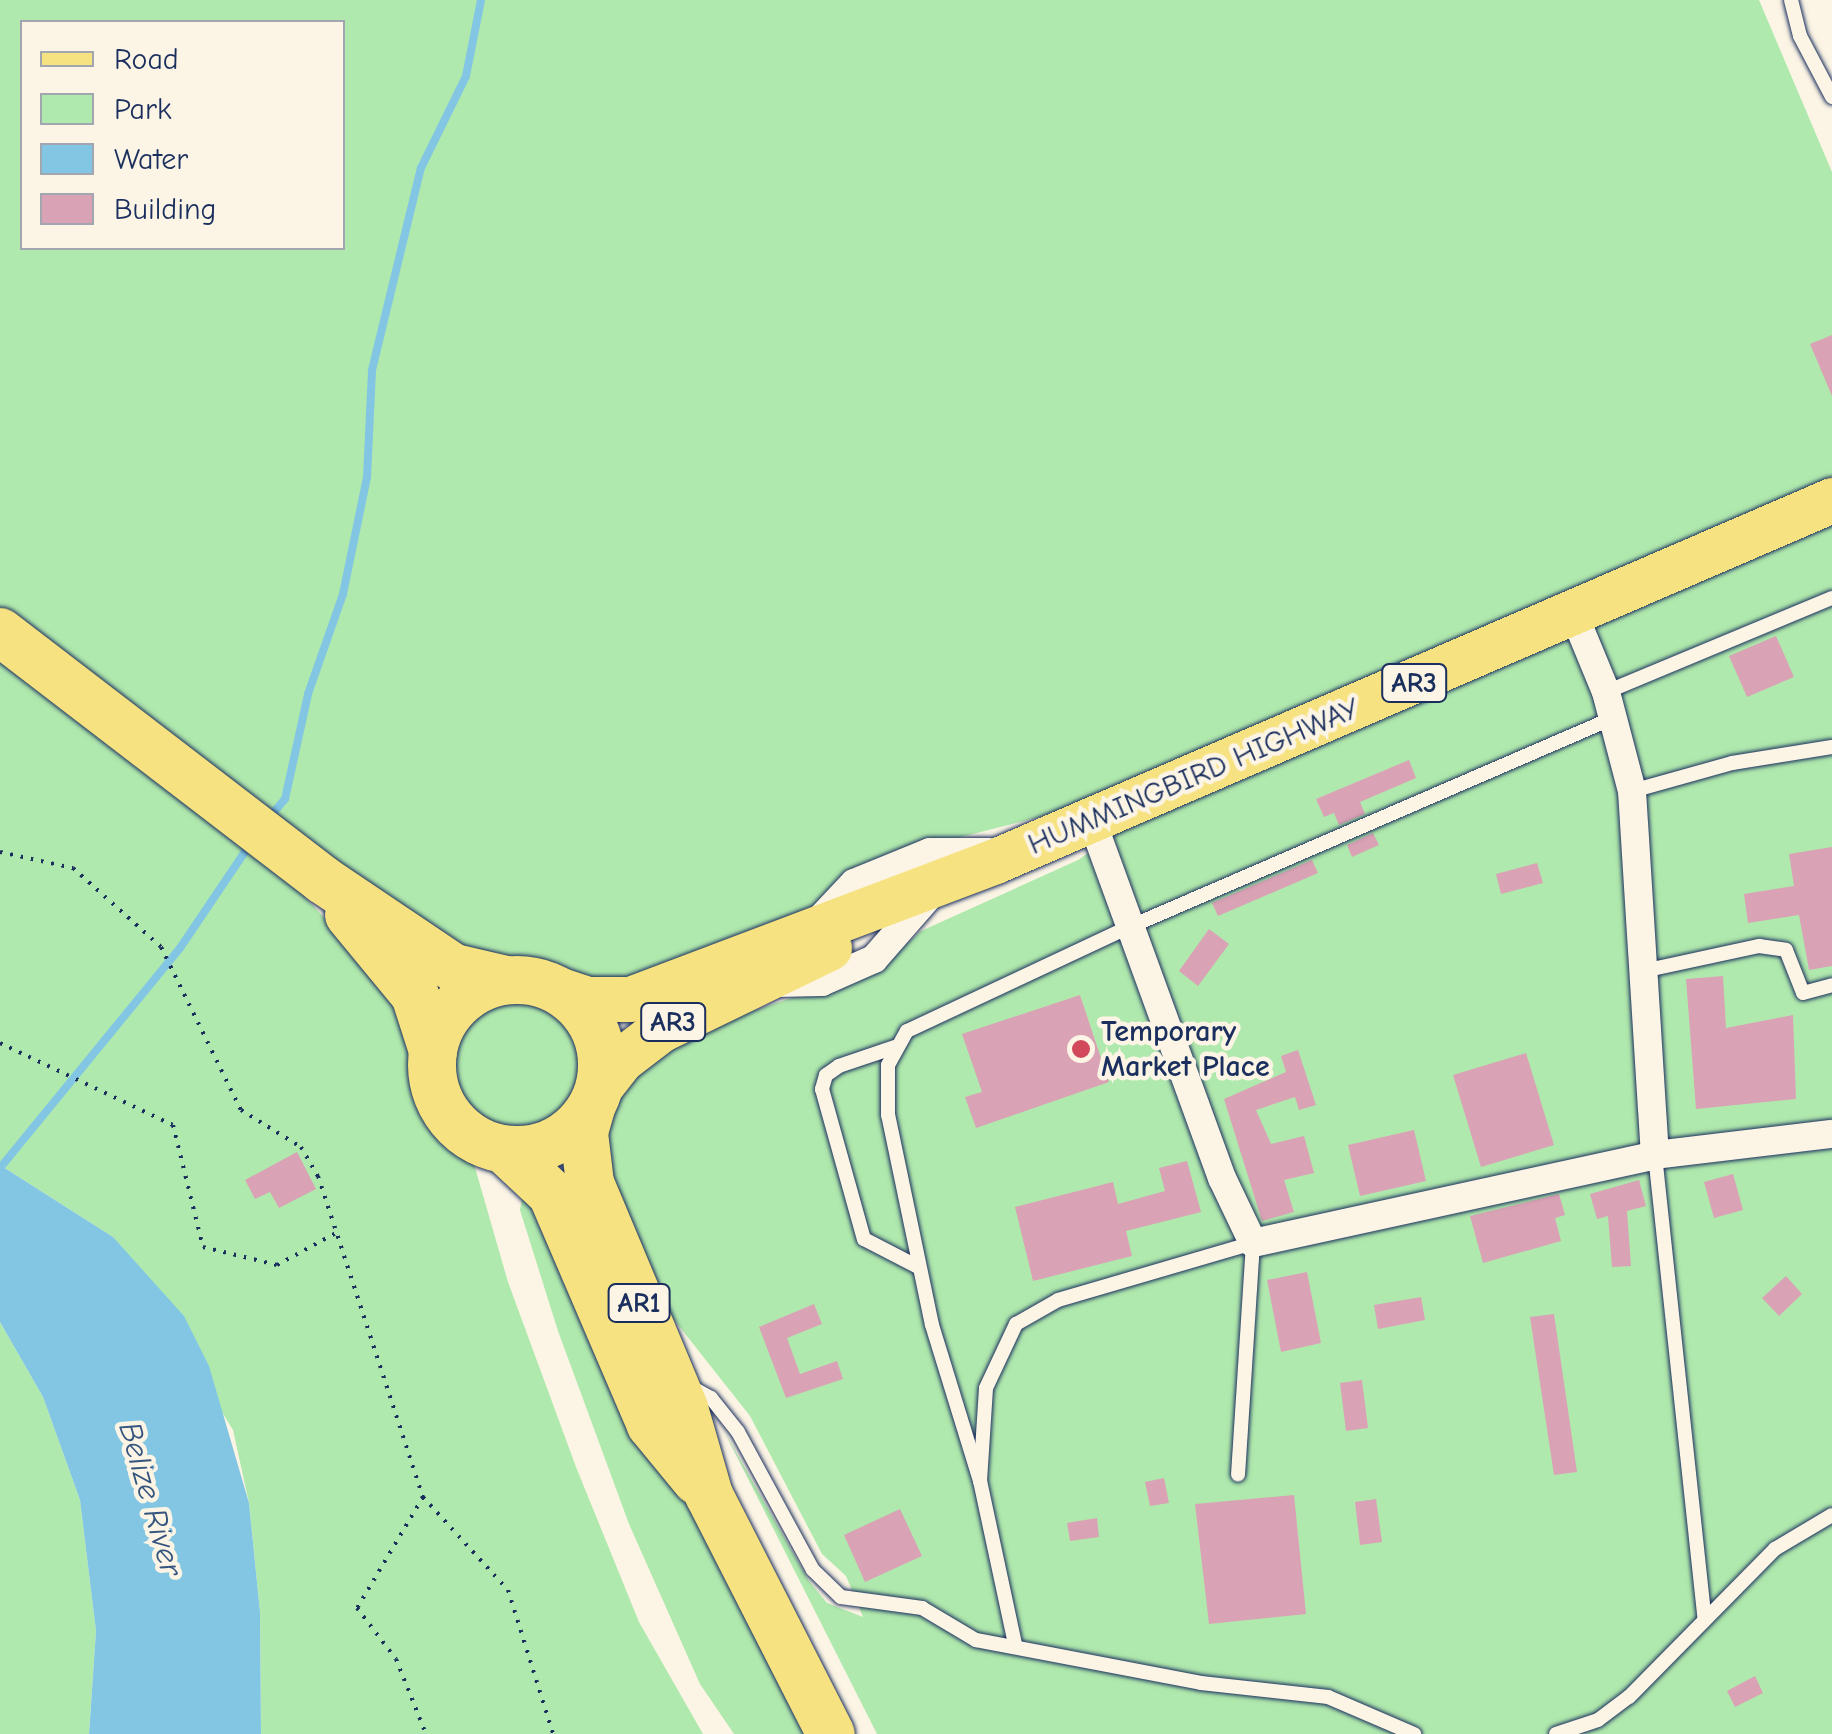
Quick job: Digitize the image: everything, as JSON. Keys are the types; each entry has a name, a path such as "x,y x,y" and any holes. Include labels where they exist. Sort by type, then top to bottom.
{"highway":[{"path":"0,632 323,880 454,968 554,988 594,1029 602,1058 596,1098 561,1139 506,1151 467,1135 446,1112 434,1083 433,1051 414,994 323,880"},
{"path":"433,1051 458,1004 506,980"},
{"name":"AR1","path":"596,1098 584,1133 590,1183 671,1377 709,1496 829,1730"},
{"name":"AR1","path":"506,1151 552,1194 651,1426 709,1496"}],"main road":[{"name":"HUMMINGBIRD HIGHWAY","path":"554,988 586,999 630,999 1008,856 1573,612 1830,506"},
{"name":"HUMMINGBIRD HIGHWAY","path":"596,1098 620,1060 660,1030 764,983 1008,856"}],"street":[{"path":"1573,612 1609,705 1632,791 1655,1155"},
{"path":"1092,821 1127,928 1253,1243 1655,1155 1832,1134"}],"lane":[{"path":"1791,0 1800,36 1832,97"},
{"path":"918,1266 864,1239 822,1089 826,1075 839,1066 895,1047 927,1017 1609,705 1832,598"},
{"path":"1632,791 1732,763 1832,747"},
{"path":"1644,972 1758,946 1786,950 1803,993 1832,985"},
{"path":"895,1047 888,1115 918,1266 953,1408 980,1482 1015,1644"},
{"path":"1655,1155 1704,1617"},
{"path":"980,1482 986,1388 1016,1324 1058,1300 1253,1243 1238,1475"},
{"path":"671,1377 711,1398 738,1432 824,1585 862,1602 922,1608 976,1640 1015,1644 1202,1683 1328,1697 1414,1734"},
{"path":"1556,1734 1598,1720 1629,1697 1704,1617 1800,1528 1832,1515"}],"path":[{"path":"0,852 73,868 162,948 241,1110 302,1147 336,1232 423,1497 508,1590 554,1734"},
{"path":"0,1043 173,1125 203,1248 277,1265 336,1232"},
{"path":"423,1497 357,1608 396,1660 426,1734"}],"green space":[{"path":"0,0 1759,0 1832,172 1832,483 1051,814 930,845 820,906 628,983 507,970 468,957 0,615"},
{"path":"1832,522 1832,1734 877,1734 724,1431 809,1581 827,1603 863,1617 846,1576 822,1554 750,1416 660,1302 612,1187 604,1124 621,1085 674,1037 879,969 921,931 1078,860 1124,829"},
{"path":"0,654 277,867 397,996 417,1048 424,1114 449,1145 472,1157 508,1282 576,1467 639,1622 703,1734 261,1734 260,1612 249,1503 233,1430 113,1237 0,1165"},
{"path":"516,1004 540,1009 561,1023 575,1044 580,1068 575,1092 561,1113 540,1127 516,1132 492,1127 471,1113 457,1092 452,1068 457,1044 471,1023 492,1009"},
{"path":"524,1188 707,1525 812,1734 734,1734 700,1684 629,1524 558,1331 520,1210"},
{"path":"0,1322 43,1397 80,1500 96,1631 89,1734 0,1734"}],"water":[{"name":"Belize River","path":"0,1165 113,1237 184,1316 209,1366 249,1503 260,1612 261,1734 89,1734 96,1631 80,1500 43,1397 0,1322"}],"building":[{"path":"1832,335 1832,396 1810,344"},
{"path":"1776,636 1794,677 1747,697 1729,656"},
{"path":"1409,760 1416,778 1360,802 1365,814 1339,825 1334,813 1324,817 1316,799"},
{"path":"1373,833 1379,845 1352,857 1347,845"},
{"path":"1832,847 1832,966 1809,970 1799,915 1748,923 1744,894 1794,886 1789,854"},
{"path":"1312,860 1318,873 1218,916 1212,903"},
{"path":"1537,863 1543,883 1501,894 1496,874"},
{"path":"1209,929 1229,944 1198,986 1179,971"},
{"path":"1723,976 1726,1028 1793,1015 1796,1099 1696,1109 1686,979"},
{"path":"1080,995 1109,1082 976,1128 965,1097 982,1092 962,1034"},
{"path":"1298,1050 1316,1105 1299,1110 1295,1097 1256,1110 1271,1144 1304,1136 1314,1173 1284,1180 1294,1212 1262,1221 1224,1099 1286,1072 1281,1056"},
{"path":"1526,1053 1554,1145 1481,1167 1453,1075"},
{"path":"1414,1130 1426,1181 1360,1196 1348,1145"},
{"path":"297,1152 316,1189 279,1208 270,1192 255,1199 245,1180"},
{"path":"1187,1161 1201,1212 1126,1231 1132,1256 1033,1281 1015,1207 1113,1182 1118,1204 1165,1191 1159,1168"},
{"path":"1733,1174 1743,1210 1714,1218 1704,1182"},
{"path":"1639,1180 1646,1206 1627,1211 1631,1266 1612,1267 1608,1216 1597,1219 1590,1194"},
{"path":"1559,1194 1565,1215 1555,1218 1561,1241 1483,1263 1470,1216"},
{"path":"1307,1272 1321,1343 1281,1352 1267,1280"},
{"path":"1786,1276 1802,1294 1779,1316 1762,1298"},
{"path":"1421,1297 1425,1320 1378,1329 1374,1305"},
{"path":"814,1304 822,1324 787,1338 800,1374 837,1361 843,1379 786,1398 759,1327"},
{"path":"1554,1314 1577,1472 1554,1475 1530,1317"},
{"path":"1362,1380 1368,1428 1346,1431 1340,1383"},
{"path":"1164,1478 1169,1503 1150,1506 1145,1482"},
{"path":"1294,1495 1306,1614 1209,1624 1195,1504"},
{"path":"1376,1499 1382,1542 1360,1545 1355,1502"},
{"path":"900,1509 922,1556 865,1582 844,1535"},
{"path":"1097,1518 1099,1537 1070,1541 1067,1523"},
{"path":"1755,1676 1763,1693 1735,1707 1727,1691"}],"waterway":[{"path":"274,812 285,799 308,694 343,594 367,477 372,370 421,168 466,76 481,0"},
{"path":"0,1168 180,948 246,850"}],"place":[{"name":"Temporary Market Place","path":"1081,1049"}]}
